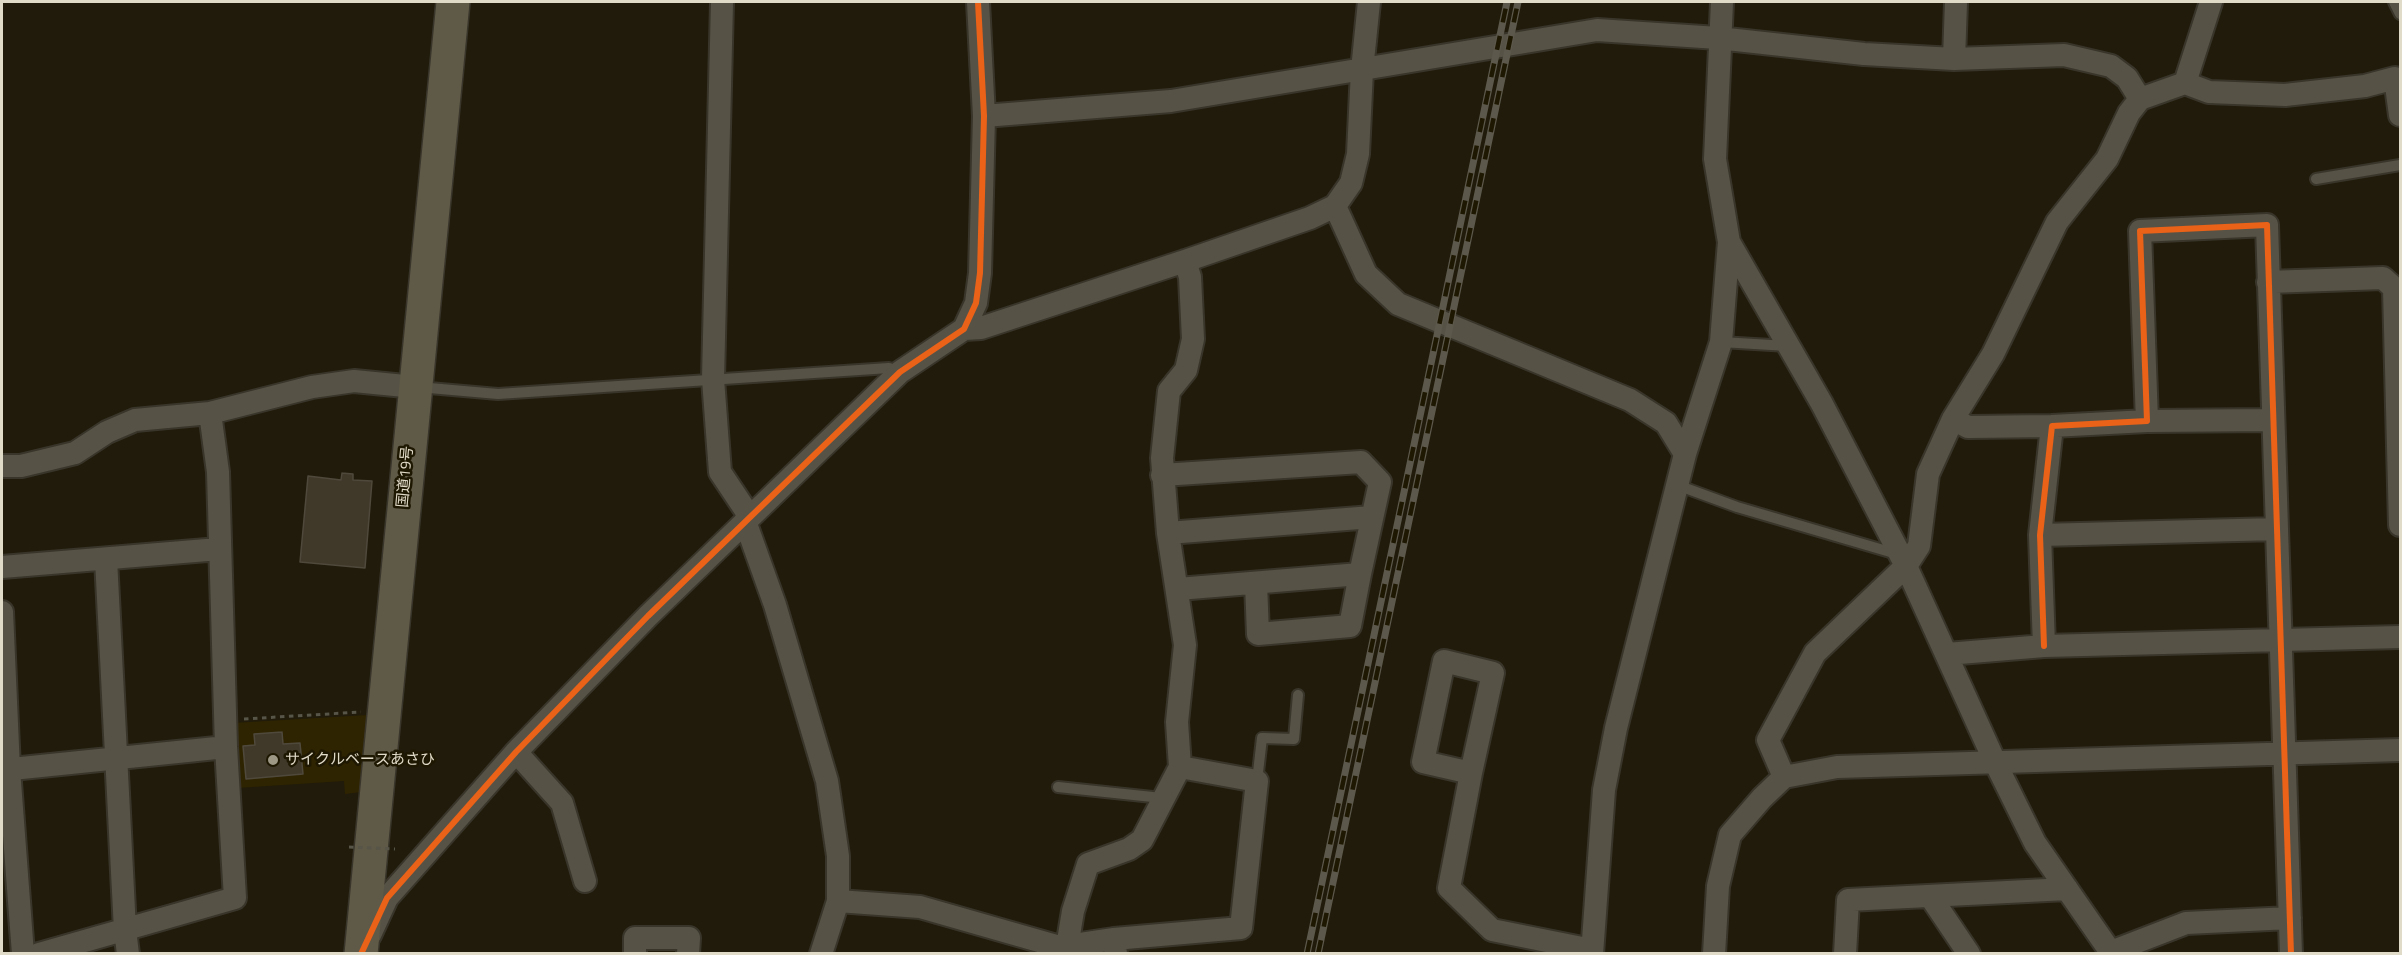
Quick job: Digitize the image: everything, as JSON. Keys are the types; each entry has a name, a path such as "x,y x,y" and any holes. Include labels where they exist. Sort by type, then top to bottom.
{"highway":[{"name":"国道19号","path":"361,954 453,2"}],"street":[{"path":"722,2 713,379 720,472 748,519 776,605 827,781 838,856 838,901 821,954"},
{"path":"964,329 976,303 980,273 984,116 978,2"},
{"path":"361,954 387,898 516,752 648,616 900,372 964,329 981,328 1185,261 1310,218 1335,206 1351,183 1358,154 1362,70 1369,2"},
{"path":"1471,773 1422,762 1444,661 1493,673 1449,888 1491,930 1592,952 1604,790 1616,728 1685,454 1721,342 1729,242 1715,159 1718,38 1722,2"},
{"path":"1954,59 1956,2"},
{"path":"2185,83 2211,2"},
{"path":"984,116 1171,101 1597,30 1718,38 1864,54 1954,59 2064,55 2111,66 2127,78 2140,99"},
{"path":"1784,777 1768,740 1815,653 1919,546 1928,474 1953,419 1993,354 2057,222 2107,159 2128,113 2140,99 2185,83 2209,92 2284,95 2365,86 2398,74 2400,115"},
{"path":"1335,206 1366,274 1398,304 1630,400 1666,423 1685,454"},
{"path":"2147,421 2140,231 2267,225 2291,954"},
{"path":"1729,242 1788,346 1903,561 1995,762 2035,843 2111,953 2186,923 2290,918"},
{"path":"1062,949 1088,864 1129,849 1142,840 1180,767 1177,722 1185,645 1179,589 1168,533 1162,475 1169,391 1186,370 1193,339 1190,277 1185,261"},
{"path":"2268,282 2383,278 2394,288 2399,389 2400,525"},
{"path":"2,466 21,466 75,453 107,432 135,420 210,413 312,387 354,381 415,387"},
{"path":"39,954 235,898 226,747 218,472 210,413"},
{"path":"1953,419 1968,427 2052,426 2147,421 2273,420"},
{"path":"2044,646 2040,535 2052,426"},
{"path":"1162,475 1361,462 1380,482 1350,626 1258,634 1256,584"},
{"path":"1168,533 1372,518"},
{"path":"2040,535 2277,529"},
{"path":"2,567 219,549"},
{"path":"106,559 124,930 128,954"},
{"path":"1179,589 1360,574"},
{"path":"2,612 5,769 23,954"},
{"path":"1947,654 2044,646 2400,637"},
{"path":"5,769 226,747"},
{"path":"1714,954 1718,886 1730,835 1784,777 1837,767 2400,750"},
{"path":"516,752 562,803 585,881"},
{"path":"838,901 920,907 1062,949 1115,946 1242,928 1257,781 1180,767"},
{"path":"1845,954 1848,900 2067,889"},
{"path":"1930,896 1969,954"},
{"path":"634,954 635,938 688,939 688,954"}],"lane":[{"path":"2394,2 2400,14"},
{"path":"2316,179 2400,165"},
{"path":"1721,342 1788,346"},
{"path":"415,387 429,390 498,394 889,368 900,372"},
{"path":"1677,485 1903,561"},
{"path":"1257,781 1262,738 1294,739 1298,695"},
{"path":"1058,787 1162,798"}],"path":[{"path":"225,720 370,711"},
{"path":"349,846 395,849"}],"shaded area":[{"path":"368,715 361,792 345,794 344,781 237,788 233,723"}],"building":[{"path":"342,473 353,474 353,480 372,481 365,568 300,562 308,476 341,480"},
{"name":"サイクルベースあさひ","path":"282,732 283,744 300,743 303,774 246,779 243,746 255,745 254,734"}],"railway":[{"path":"1307,954 1507,2"},
{"path":"1318,954 1518,2"}],"cycle path":[{"path":"361,954 387,898 516,752 648,616 900,372 964,329 976,303 980,273 984,116 978,2"},
{"path":"2044,646 2040,535 2052,426 2147,421 2140,231 2267,225 2291,954"}],"place":[{"name":"サイクルベースあさひ","path":"273,760"}]}
